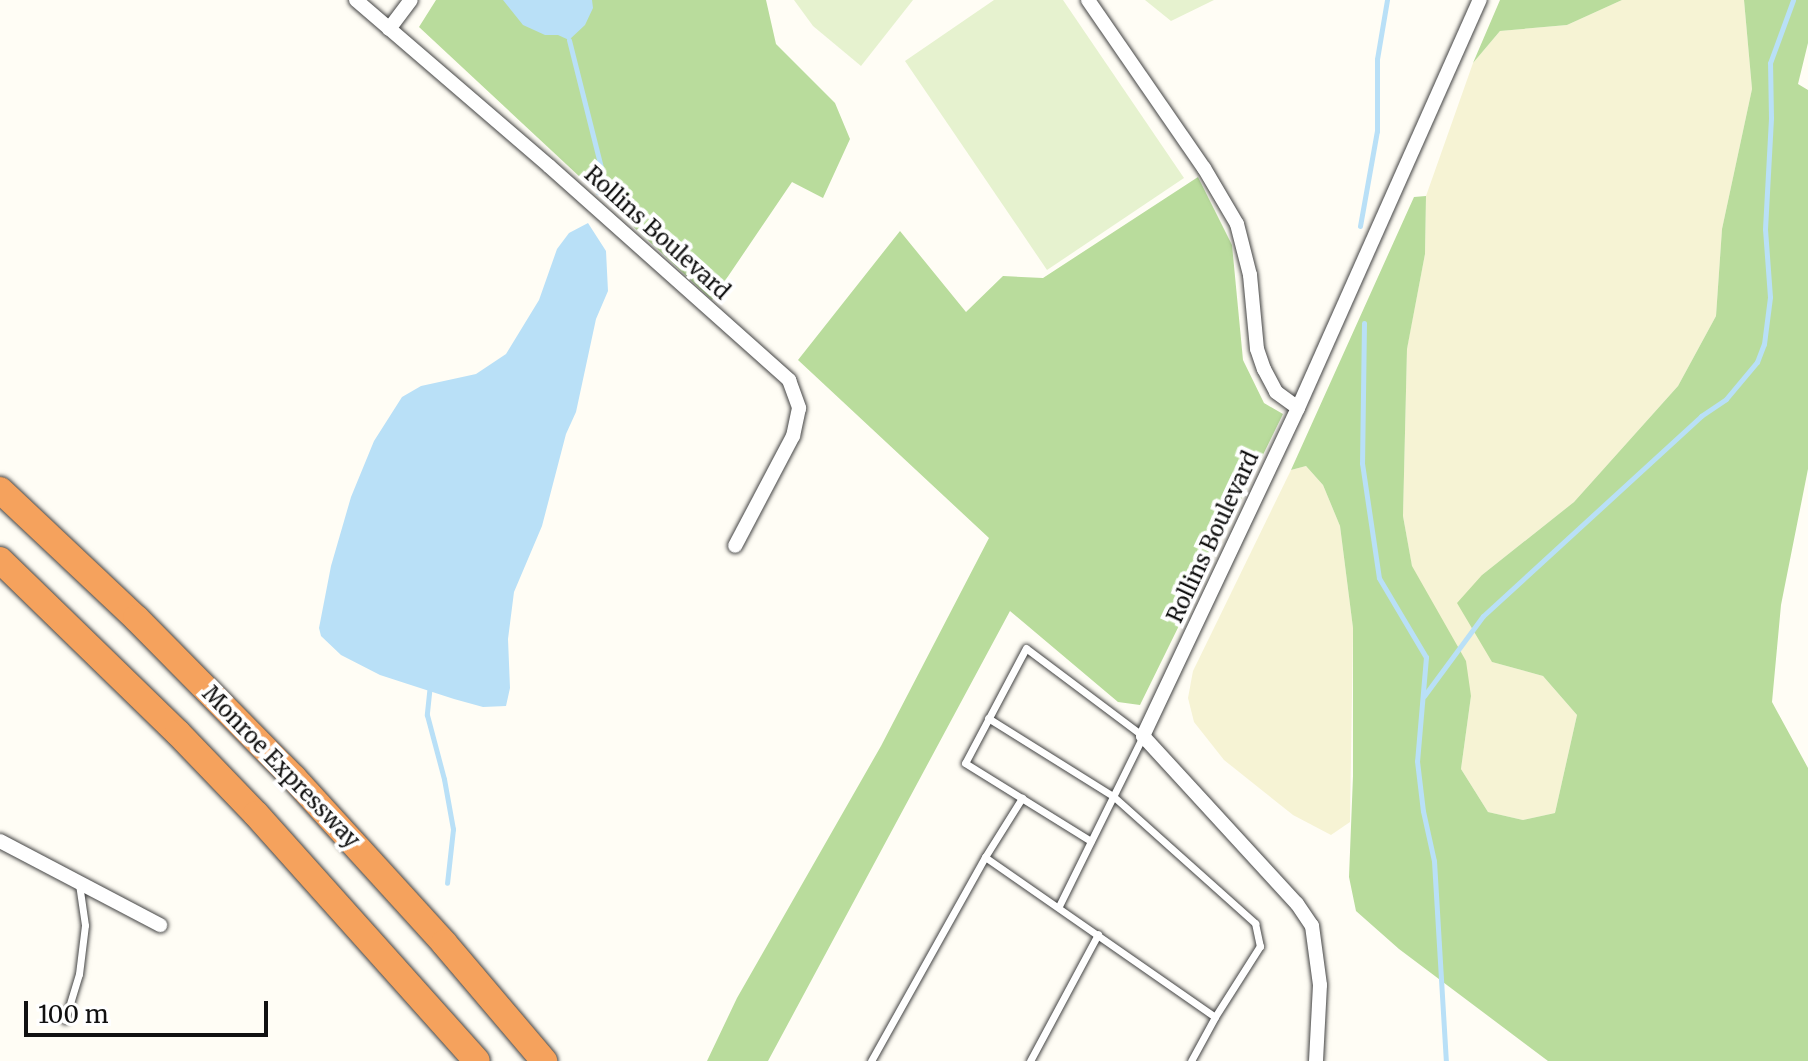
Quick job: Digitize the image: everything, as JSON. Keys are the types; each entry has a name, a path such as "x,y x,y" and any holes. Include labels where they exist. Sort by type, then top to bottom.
{"highway":[{"name":"Monroe Expressway","path":"0,490 136,618 294,778 444,943 544,1061"},
{"path":"0,560 178,733 256,814 477,1061"}],"street":[{"name":"Rollins Boulevard","path":"356,0 549,166 789,380 799,408 793,436 735,546"},
{"path":"389,29 411,0"},
{"path":"1088,0 1204,168 1237,224 1250,275 1261,359 1271,385 1298,408"},
{"name":"Rollins Boulevard","path":"1143,736 1298,408 1480,0"},
{"path":"1143,736 1297,904 1312,926 1320,985 1316,1061"},
{"path":"0,841 160,925"}],"lane":[{"path":"1059,906 1143,736 1026,648 965,763 1091,841"},
{"path":"988,718 1113,796 1255,923 1260,946 1191,1061"},
{"path":"871,1061 985,857 1022,798"},
{"path":"985,857 1215,1017"},
{"path":"65,1020 79,974 85,925 79,882"},
{"path":"1030,1061 1098,934"}],"shaded area":[{"path":"1622,0 1744,0 1752,89 1722,229 1716,316 1678,386 1574,502 1482,575 1492,662 1543,676 1577,715 1555,813 1523,820 1488,812 1461,769 1471,696 1412,567 1403,516 1407,348 1425,254 1426,196 1473,63 1500,31 1567,25"},
{"path":"1306,466 1323,485 1340,526 1353,628 1350,822 1331,835 1293,815 1224,760 1194,722 1188,698 1193,671 1291,470"}],"green space":[{"path":"436,0 766,0 776,44 835,103 850,139 823,198 792,182 712,300 419,27"},
{"path":"794,0 913,0 861,66 813,26"},
{"path":"994,0 1063,0 1184,178 1047,270 905,61"},
{"path":"1145,0 1214,0 1171,21"},
{"path":"1500,0 1622,0 1567,25 1500,31 1473,63"},
{"path":"1744,0 1808,0 1808,43 1798,84 1808,90 1808,469 1781,605 1772,702 1808,768 1808,1061 1548,1061 1399,949 1356,911 1349,877 1353,628 1340,526 1323,485 1306,466 1291,470 1414,197 1426,196 1425,254 1407,349 1403,516 1412,566 1466,661 1471,696 1461,769 1488,812 1523,820 1555,813 1577,715 1543,676 1492,662 1457,603 1482,575 1574,502 1678,386 1716,316 1722,229 1752,89"},
{"path":"1198,177 1232,245 1243,360 1264,403 1283,414 1140,705 1118,702 1010,611 768,1061 707,1061 737,998 881,746 989,538 798,360 900,231 966,312 1003,276 1043,278"}],"water":[{"path":"503,0 592,0 593,8 585,25 569,40 558,35 545,35 523,25"},
{"path":"588,223 606,251 608,291 596,319 576,412 566,434 542,526 514,592 508,639 510,688 506,706 483,707 454,699 380,675 341,655 321,636 319,628 331,566 351,497 374,441 402,397 421,386 476,374 506,354 539,300 557,249 569,233"}],"waterway":[{"path":"1360,226 1377,131 1377,59 1387,0"},
{"path":"1424,696 1483,616 1701,416 1726,399 1757,362 1764,344 1770,297 1765,229 1771,118 1770,63 1793,0"},
{"path":"569,40 603,175 598,192"},
{"path":"1364,323 1362,463 1379,578 1426,657 1417,761 1423,811 1434,861 1446,1061"},
{"path":"430,684 427,715 453,829 447,883"}]}
